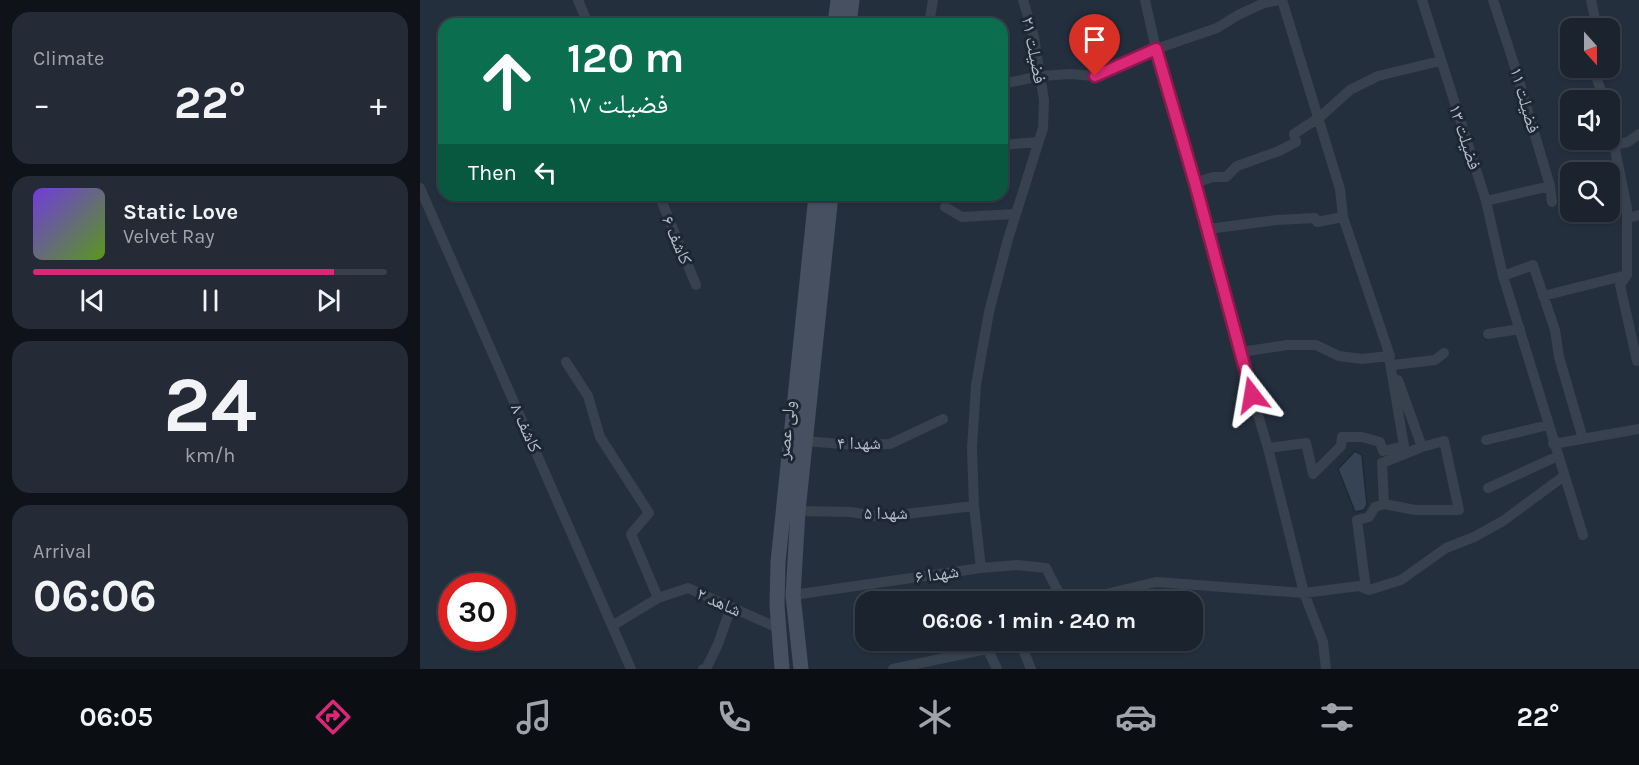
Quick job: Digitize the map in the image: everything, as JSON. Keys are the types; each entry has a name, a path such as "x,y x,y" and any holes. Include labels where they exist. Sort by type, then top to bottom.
{"main road":[{"path":"836,18 838,0"},
{"path":"850,18 852,0"},
{"name":"ولی عصر","path":"782,669 778,628 778,562 815,201"},
{"name":"ولی عصر","path":"801,669 793,595 798,511 830,201"}],"street":[{"path":"578,0 586,18"},
{"path":"930,18 933,0"},
{"name":"فضیلت ۲۱","path":"981,568 974,506 972,448 976,385 989,312 1042,128 1044,100 1035,37 1023,0"},
{"path":"1145,0 1156,49 1268,448 1304,593 1323,642 1326,669"},
{"path":"1008,83 1040,76 1071,74 1095,76 1156,49 1217,28 1264,3 1281,0 1320,117 1340,189 1343,217 1422,447"},
{"name":"فضیلت ۱۳","path":"1422,0 1485,201 1503,276 1553,444 1583,535"},
{"name":"فضیلت ۱۱","path":"1493,0 1550,186 1552,202"},
{"path":"1591,0 1595,18"},
{"path":"1195,183 1214,177 1226,177 1237,166 1291,145 1296,142 1294,134 1320,117 1350,90 1371,79 1402,69 1440,61"},
{"path":"1620,144 1628,142 1639,134"},
{"path":"1008,144 1038,142"},
{"path":"1615,150 1627,208 1627,274 1620,285 1637,361 1639,360"},
{"path":"1485,201 1550,186"},
{"name":"کاشف ۸","path":"420,188 631,669"},
{"name":"کاشف ۶","path":"661,201 696,285"},
{"path":"945,207 962,217 1016,213"},
{"path":"1627,218 1639,215"},
{"path":"1208,229 1277,220 1315,218 1317,222 1343,217"},
{"path":"1503,276 1533,265 1555,330 1558,357 1583,439"},
{"path":"1543,296 1627,274"},
{"path":"1488,334 1520,329"},
{"path":"1241,352 1287,345 1316,345 1340,356 1362,359 1390,357 1435,360 1444,353"},
{"path":"1268,448 1306,443 1313,474 1341,446 1342,437 1362,437 1380,442 1383,451 1404,446 1390,357"},
{"path":"566,362 588,396 600,437 649,513 631,534 658,598"},
{"name":"شهدا ۴","path":"804,441 855,445 890,444 943,418"},
{"path":"1486,440 1548,424"},
{"path":"1553,444 1639,429"},
{"path":"1366,589 1357,520 1369,517 1375,507 1384,504 1415,510 1459,510 1444,441 1382,463 1384,504"},
{"path":"1488,488 1558,456"},
{"path":"1304,593 1359,586 1369,590 1401,580 1446,548 1474,537 1503,521 1564,476"},
{"name":"شهدا ۵","path":"798,511 851,512 880,517 974,506"},
{"name":"شهدا ۶","path":"793,595 981,568 1017,565 1046,568 1062,599 1107,594 1156,582 1304,593"},
{"name":"شاهد ۲","path":"612,626 658,598 688,588 778,628"},
{"path":"703,669 706,669 718,644 731,607"},
{"path":"893,669 983,651"},
{"path":"988,651 996,669"},
{"path":"1024,651 1031,669"}],"building":[{"path":"1355,451 1362,455 1367,505 1364,510 1355,512 1338,469"}],"route":[{"path":"1095,76 1122,62 1156,49 1252,395"}]}
